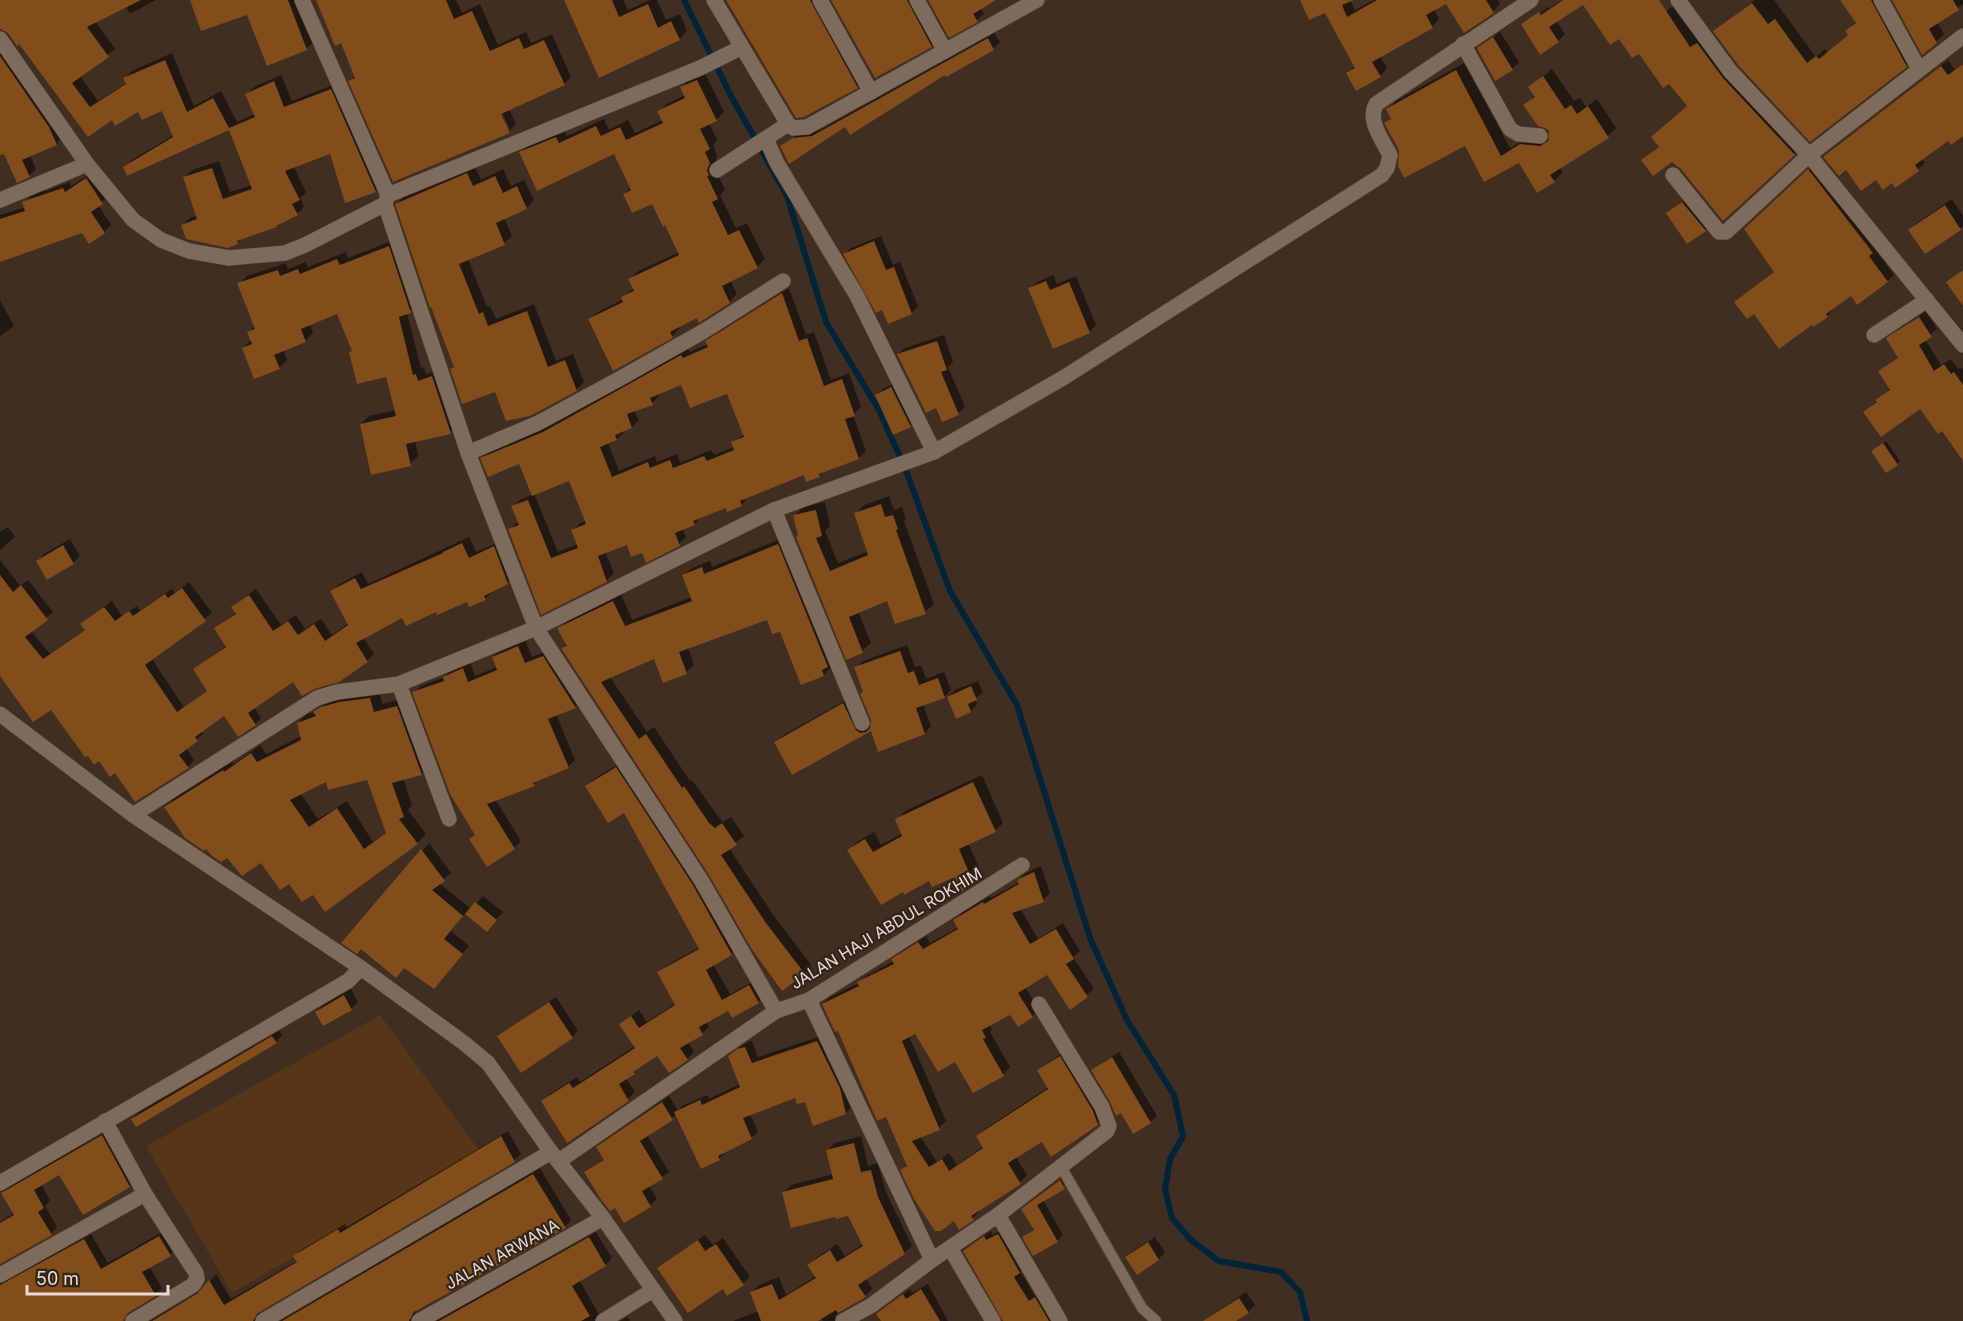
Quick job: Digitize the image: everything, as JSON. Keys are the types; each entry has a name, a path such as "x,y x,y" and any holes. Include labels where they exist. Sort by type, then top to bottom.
{"street":[{"path":"302,0 387,200 468,453 536,628 701,880 776,1011"},
{"path":"714,0 788,124 793,128 807,127 945,51 1011,6 1037,0"},
{"path":"820,0 871,92"},
{"path":"917,0 945,51"},
{"path":"134,815 317,698 337,692 399,684 536,628 774,510 934,452 1064,378 1382,175 1387,168 1390,155 1372,119 1372,111 1376,104 1531,0"},
{"path":"1678,0 1730,71 1809,155 1963,345"},
{"path":"1881,0 1919,69"},
{"path":"1672,175 1722,233 1809,155 1963,36"},
{"path":"0,39 87,164 133,220 161,240 189,251 230,258 285,253 305,245 387,200 700,68 742,47"},
{"path":"1463,44 1510,129 1518,134 1540,136"},
{"path":"717,170 788,124"},
{"path":"760,143 777,163 857,296 934,452"},
{"path":"0,200 87,164"},
{"path":"468,453 538,423 619,379 704,331 783,280"},
{"path":"1874,335 1927,300"},
{"path":"774,510 862,723"},
{"path":"399,684 449,819"},
{"path":"0,714 134,815 361,968 488,1063 603,1218 675,1321"},
{"name":"JALAN HAJI ABDUL ROKHIM","path":"263,1321 555,1156 776,1011 809,1000 1022,865"},
{"path":"0,1183 348,981 361,968"},
{"path":"809,1000 932,1260"},
{"path":"843,1321 872,1305 998,1215 1099,1137 1109,1126 1102,1107 1039,1004"},
{"path":"105,1121 145,1194 197,1279 187,1290 133,1321"},
{"path":"0,1275 145,1194"},
{"path":"998,1215 1059,1321"},
{"name":"JALAN ARWANA","path":"418,1321 603,1218"},
{"path":"950,1248 993,1321"},
{"path":"603,1321 626,1316 653,1290"}],"lane":[{"path":"1060,1165 1142,1308 1156,1321"}],"shaded area":[{"path":"380,1015 479,1150 232,1293 146,1146"}],"building":[{"path":"0,0 141,0 87,27 109,57 72,83 90,107 126,84 123,78 165,60 187,112 213,98 229,128 255,117 245,94 274,81 284,107 331,89 376,192 345,203 330,154 285,171 300,200 292,204 298,215 277,227 237,241 238,244 228,248 186,239 181,225 197,219 183,177 212,168 223,199 252,189 229,130 127,176 123,167 173,137 162,111 142,120 138,112 115,126 112,120 88,137 19,44 17,46 8,33 0,29"},
{"path":"190,0 288,0 307,50 267,66 247,15 201,31"},
{"path":"316,0 446,0 454,19 472,11 490,51 519,38 524,49 544,40 565,85 501,114 510,133 393,182 348,81 355,78 341,43 335,46"},
{"path":"564,0 612,0 619,17 648,4 658,28 671,21 680,40 599,78"},
{"path":"726,0 810,0 858,88 804,117 796,118"},
{"path":"831,0 907,0 932,47 875,78"},
{"path":"928,0 996,0 973,14 978,22 949,38"},
{"path":"1300,0 1354,0 1342,5 1347,17 1377,0 1486,0 1494,13 1464,33 1446,4 1426,15 1433,28 1372,62 1381,77 1356,91 1346,73 1355,68 1325,13 1309,20"},
{"path":"1563,0 1659,0 1690,47 1697,43 1723,78 1795,155 1723,221 1681,169 1672,162 1653,176 1641,160 1659,147 1651,137 1687,106 1669,84 1663,88 1639,54 1632,58 1619,39 1610,45 1583,5 1549,27 1559,42 1540,55 1521,24 1539,12 1541,15"},
{"path":"1840,0 1871,0 1907,67 1810,142 1738,65 1713,31 1752,3 1768,24 1775,19 1807,63 1816,56 1819,59 1848,35 1845,31 1856,23"},
{"path":"1892,0 1953,0 1959,10 1929,29 1937,43 1922,55"},
{"path":"1493,37 1513,70 1495,81 1477,48"},
{"path":"988,38 994,50 946,77 945,75 850,135 845,127 789,164 780,146 793,138 812,136"},
{"path":"0,56 49,127 57,145 22,160 30,177 17,183 4,154 0,155"},
{"path":"1963,64 1963,136 1951,145 1948,141 1915,165 1919,171 1895,188 1892,183 1883,190 1876,180 1861,191 1846,170 1839,176 1823,157 1941,66 1948,75"},
{"path":"1456,70 1501,156 1520,144 1540,146 1548,141 1549,131 1538,126 1523,105 1535,97 1528,87 1543,76 1565,109 1571,105 1577,114 1588,106 1609,138 1550,175 1555,182 1537,193 1519,163 1484,182 1465,146 1404,178 1398,166 1399,150 1384,123 1391,119 1386,109"},
{"path":"697,80 717,121 700,129 710,149 705,152 710,163 707,170 709,176 707,176 718,199 712,202 728,235 739,230 758,268 722,286 730,303 699,323 697,318 670,332 673,338 613,371 588,319 623,302 621,297 634,291 628,279 679,255 652,204 632,213 623,194 631,190 614,154 537,191 519,152 556,137 559,143 596,126 601,136 620,127 626,140 663,123 657,111 685,98 680,87"},
{"path":"1808,169 1873,253 1869,256 1888,282 1857,305 1851,296 1826,314 1828,317 1813,327 1812,325 1779,349 1754,314 1747,319 1734,302 1774,272 1744,229"},
{"path":"467,173 473,186 495,176 503,193 517,186 527,209 496,223 505,245 459,264 479,314 483,312 488,326 527,311 548,367 565,360 577,391 530,416 506,421 495,392 462,404 450,369 454,367 430,308 395,204"},
{"path":"86,178 103,204 91,212 105,233 89,244 82,233 0,262 0,219 25,211 22,202 24,201 63,188 65,192"},
{"path":"1682,202 1706,231 1687,244 1666,213"},
{"path":"1945,205 1961,230 1925,254 1908,230"},
{"path":"874,241 886,270 894,267 912,314 888,324 882,310 876,313 843,254"},
{"path":"389,246 411,313 399,317 413,375 416,374 418,381 432,376 451,434 406,444 411,466 371,475 360,424 396,416 386,377 357,384 349,352 352,351 337,314 301,329 306,342 274,355 280,369 254,379 242,348 252,344 247,332 255,329 237,283 278,270 280,276 298,269 300,274 337,259 340,265"},
{"path":"1963,270 1963,306 1946,282"},
{"path":"1046,281 1050,290 1069,282 1090,333 1053,349 1028,288"},
{"path":"782,293 799,341 807,338 824,386 842,379 855,416 845,419 859,459 819,474 820,477 806,482 804,475 740,501 742,506 727,512 726,508 693,521 695,525 675,533 680,546 646,563 642,553 631,557 627,545 598,556 607,582 541,615 508,529 519,525 511,506 528,500 551,558 578,548 571,530 586,524 569,481 532,496 519,464 488,477 480,458 543,432 681,355 683,358 708,347 705,341","holes":["681,385 690,408 727,394 744,437 731,442 734,450 707,461 704,456 673,468 670,460 650,468 648,462 612,477 600,447 617,440 615,435 632,428 627,414 653,405 650,398"]},
{"path":"1919,317 1932,337 1919,345 1934,371 1944,364 1951,374 1954,372 1963,385 1963,461 1942,431 1938,434 1920,409 1881,437 1863,412 1890,390 1878,371 1898,358 1886,338"},
{"path":"937,341 947,370 941,372 959,415 942,422 936,408 926,413 897,354"},
{"path":"891,387 911,427 893,435 875,395"},
{"path":"1883,443 1898,465 1886,473 1871,451"},
{"path":"881,504 885,517 893,515 898,529 896,530 926,614 895,624 887,601 849,617 863,653 846,660 796,537 798,536 793,515 816,510 822,536 816,538 830,571 868,555 854,513"},
{"path":"462,543 469,558 494,546 508,584 484,596 486,600 469,607 467,602 437,615 436,612 406,626 402,618 356,643 368,662 339,682 314,689 302,696 293,682 248,713 256,725 238,737 224,716 195,737 198,741 179,755 189,768 135,802 115,773 110,777 99,761 94,765 88,756 85,757 51,710 33,722 0,676 0,575 13,592 21,585 48,620 25,637 43,659 85,630 80,624 104,607 115,621 129,611 133,616 165,594 168,598 182,588 206,621 145,665 177,712 207,691 193,669 226,647 214,628 236,614 231,607 249,595 273,631 288,621 298,635 314,624 325,641 348,625 330,591 355,578 361,589"},
{"path":"778,544 828,667 822,670 824,676 801,685 780,632 772,634 767,620 679,652 687,674 663,683 654,659 601,682 639,739 646,734 682,788 684,786 709,823 715,828 722,823 737,845 721,855 766,923 805,974 782,991 751,948 709,875 561,648 567,646 557,628 613,601 625,626 692,601 682,575 702,567 704,574"},
{"path":"63,545 74,564 47,580 36,561"},
{"path":"518,646 525,663 543,656 576,708 548,719 569,768 533,783 535,786 487,804 515,849 487,867 469,839 475,835 450,794 412,692 444,681 443,677 463,668 468,682 497,670 492,657"},
{"path":"900,651 908,673 914,671 919,685 938,678 945,698 916,708 925,734 878,752 871,731 792,775 774,742 843,703 856,730 860,733 866,732 870,728 871,720 860,694 863,692 854,667"},
{"path":"971,686 977,700 968,704 971,712 956,719 947,697"},
{"path":"370,698 374,712 397,706 422,775 392,783 404,817 399,819 418,844 325,912 313,895 302,902 289,884 280,890 261,863 242,876 227,858 221,862 206,849 204,851 185,838 164,807 223,770 224,772 251,753 257,762 301,740 297,723 316,716 313,712 321,707","holes":["367,780 386,833 364,849 337,808 309,827 290,800 326,782 328,790"]},
{"path":"616,767 693,885 732,955 706,970 722,1000 749,985 759,1003 732,1018 726,1007 728,1011 699,1027 703,1035 680,1048 688,1060 669,1073 657,1056 633,1072 635,1074 619,1084 629,1101 567,1143 541,1101 569,1083 573,1088 635,1048 619,1024 631,1016 639,1028 675,1005 657,972 699,949 624,813 608,823 585,786"},
{"path":"973,782 996,832 959,849 974,884 961,892 955,877 932,887 929,881 881,905 847,850 865,839 873,852 902,836 895,819"},
{"path":"421,849 445,881 432,890 463,916 444,939 463,954 434,989 404,968 396,978 361,949 357,954 341,943"},
{"path":"1034,872 1044,902 1012,913 1030,944 1056,929 1074,959 1066,964 1088,997 1070,1010 1047,975 1018,993 1033,1017 1018,1027 1010,1015 982,1030 986,1038 983,1039 1004,1076 973,1093 955,1062 938,1072 915,1034 902,1041 940,1130 912,1141 929,1167 942,1159 949,1171 983,1148 976,1136 1048,1089 1037,1070 1060,1056 1093,1111 1098,1125 1051,1157 1042,1142 1008,1163 1021,1184 971,1216 974,1220 959,1230 954,1221 941,1231 935,1231 914,1199 900,1170 907,1166 886,1117 877,1121 838,1031 835,1032 822,1004 859,986 857,982 894,964 891,959 918,942 923,949 958,929 953,920 1019,884 1017,880"},
{"path":"475,902 497,920 487,932 465,914"},
{"path":"344,995 352,1010 323,1026 315,1012"},
{"path":"549,1002 573,1038 521,1073 497,1036"},
{"path":"272,1036 277,1043 136,1127 131,1119"},
{"path":"817,1041 840,1088 846,1114 813,1126 805,1102 797,1104 795,1098 743,1118 752,1139 718,1156 720,1160 701,1169 674,1112 700,1100 702,1105 740,1087 728,1056 737,1049 745,1047 752,1063"},
{"path":"1112,1057 1151,1123 1133,1134 1121,1113 1116,1116 1091,1070"},
{"path":"662,1102 673,1120 640,1141 663,1179 642,1191 651,1207 624,1223 615,1208 610,1211 584,1172 604,1160 596,1147"},
{"path":"102,1135 130,1187 83,1215 59,1175 34,1190 44,1208 38,1212 52,1235 0,1264 0,1223 14,1215 1,1193"},
{"path":"501,1136 515,1162 258,1313 253,1321 152,1321 198,1293 209,1280 224,1305 297,1262 293,1256 338,1229 340,1233"},
{"path":"854,1143 861,1172 871,1170 878,1197 905,1254 858,1285 866,1297 838,1313 836,1310 818,1321 761,1321 750,1292 772,1284 779,1300 816,1278 807,1265 830,1250 837,1262 863,1246 848,1216 791,1228 782,1192 833,1179 826,1150"},
{"path":"533,1174 566,1228 414,1312 409,1321 282,1321"},
{"path":"1060,1180 1065,1189 1037,1205 1058,1242 1033,1256 1022,1237 1034,1230 1021,1209"},
{"path":"998,1234 1020,1273 1014,1277 1029,1301 1035,1297 1049,1321 1003,1321 963,1251 984,1236 986,1240"},
{"path":"159,1236 171,1256 142,1272 156,1296 128,1313 123,1321 0,1321 0,1285 84,1239 101,1269"},
{"path":"589,1237 606,1266 572,1286 590,1316 581,1321 439,1321"},
{"path":"698,1240 705,1251 716,1244 744,1285 727,1296 723,1289 688,1313 657,1268"},
{"path":"1148,1242 1159,1260 1137,1275 1125,1257"},
{"path":"921,1289 940,1321 881,1321 876,1314 903,1294 906,1299"},
{"path":"1239,1298 1249,1313 1236,1321 1203,1321"}],"waterway":[{"path":"684,0 731,96 787,196 826,322 879,410 905,468 950,591 1017,705 1090,938 1127,1020 1174,1095 1183,1136 1170,1159 1165,1189 1172,1218 1191,1240 1219,1261 1281,1272 1300,1292 1307,1321"}]}
